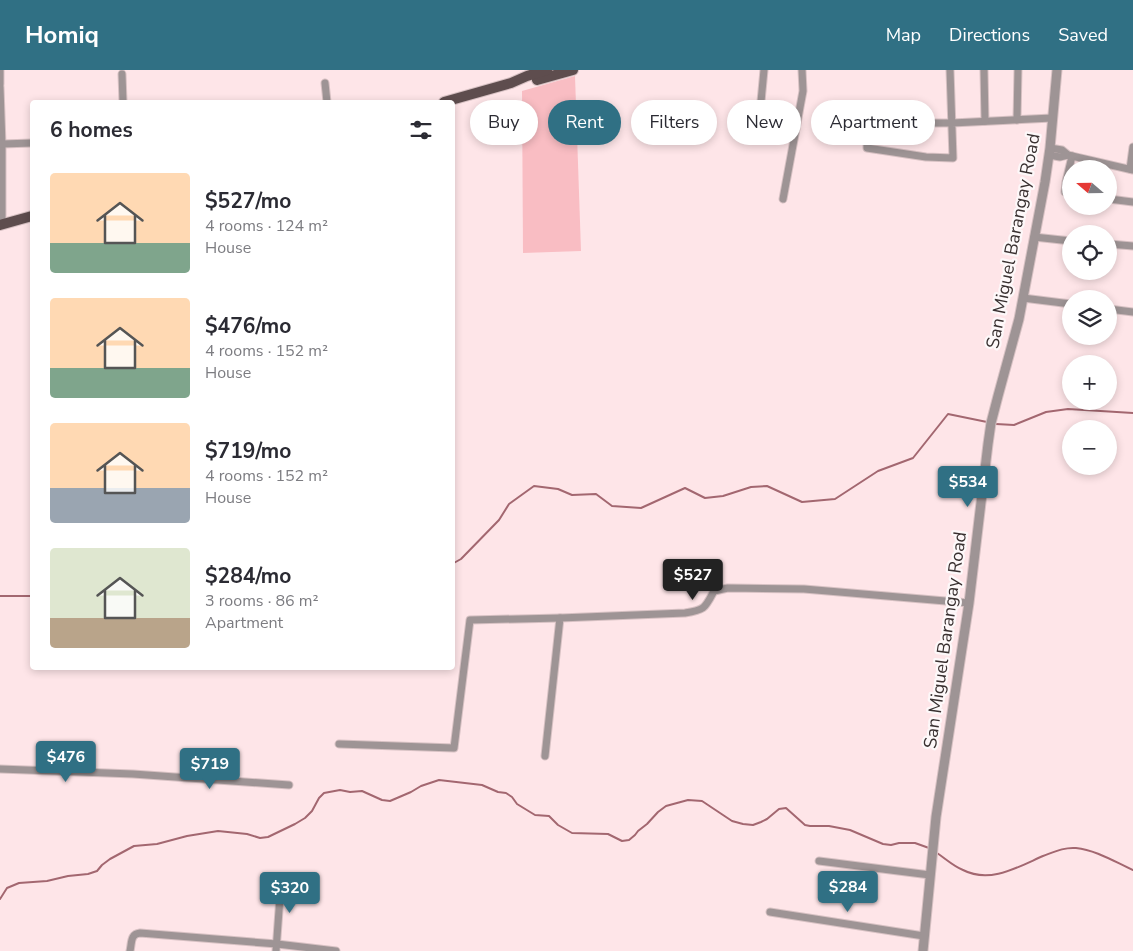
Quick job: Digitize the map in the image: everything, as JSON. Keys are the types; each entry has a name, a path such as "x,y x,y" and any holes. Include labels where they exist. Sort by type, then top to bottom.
{"main road":[{"path":"451,100 511,83 547,70"},
{"path":"511,83 528,82 573,70"},
{"path":"1,224 30,217"}],"street":[{"path":"0,70 2,144 1,224"},
{"path":"761,100 764,70"},
{"path":"782,198 802,91 802,70"},
{"path":"950,70 952,123 953,158 926,157 867,148 867,124 952,123 1052,118"},
{"path":"984,70 985,121"},
{"path":"1016,120 1018,70"},
{"name":"San Miguel Barangay Road","path":"923,951 942,777 969,603 991,423 1023,298 1049,152 1057,70"},
{"path":"122,74 123,100"},
{"path":"325,83 327,100"},
{"path":"2,144 30,143"},
{"path":"1049,152 1062,150 1070,156 1132,170 1133,147"},
{"path":"1069,160 1070,156"},
{"path":"1118,200 1133,202"},
{"path":"1034,237 1062,240"},
{"path":"1117,245 1133,246"},
{"path":"1023,298 1062,303"},
{"path":"1117,310 1133,312"},
{"path":"339,744 454,748 470,620 685,613 701,610 714,591 728,588 804,589 969,603"},
{"path":"545,756 560,618"},
{"path":"0,769 132,774 289,785"},
{"path":"819,861 930,875"},
{"path":"276,948 281,883"},
{"path":"770,912 924,936"},
{"path":"130,951 132,937 136,933 276,948 336,951"}],"shaded area":[{"path":"575,76 576,100 548,100 548,145 577,145 581,251 523,253 522,145 538,145 538,100 522,100 522,91"}],"waterway":[{"path":"996,424 1014,425 1046,412 1068,409 1133,413"},
{"path":"455,562 461,559 499,520 509,504 534,486 558,489 572,495 596,494 612,506 641,508 685,488 705,498 723,496 751,487 767,486 802,502 835,499 878,471 913,458 948,414 987,422"},
{"path":"0,596 30,596"},
{"path":"0,899 7,888 19,883 47,881 97,871 110,859 134,846 157,844 187,836 218,831 247,834 260,838 268,837 305,818 324,793 340,790 350,792 362,791 382,800 390,801 421,786 439,780 482,785 498,792 506,793 517,804 535,815 549,816 558,825 572,833 608,834 622,841 629,840 666,806 688,800 702,801 732,821 743,824 753,825 767,819 779,809 786,808 805,825 829,826 850,830 883,844 915,843 929,848"},
{"path":"937,853 959,868 973,874 983,875 994,875 1014,869 1055,851 1072,848 1098,854 1133,870"}]}
